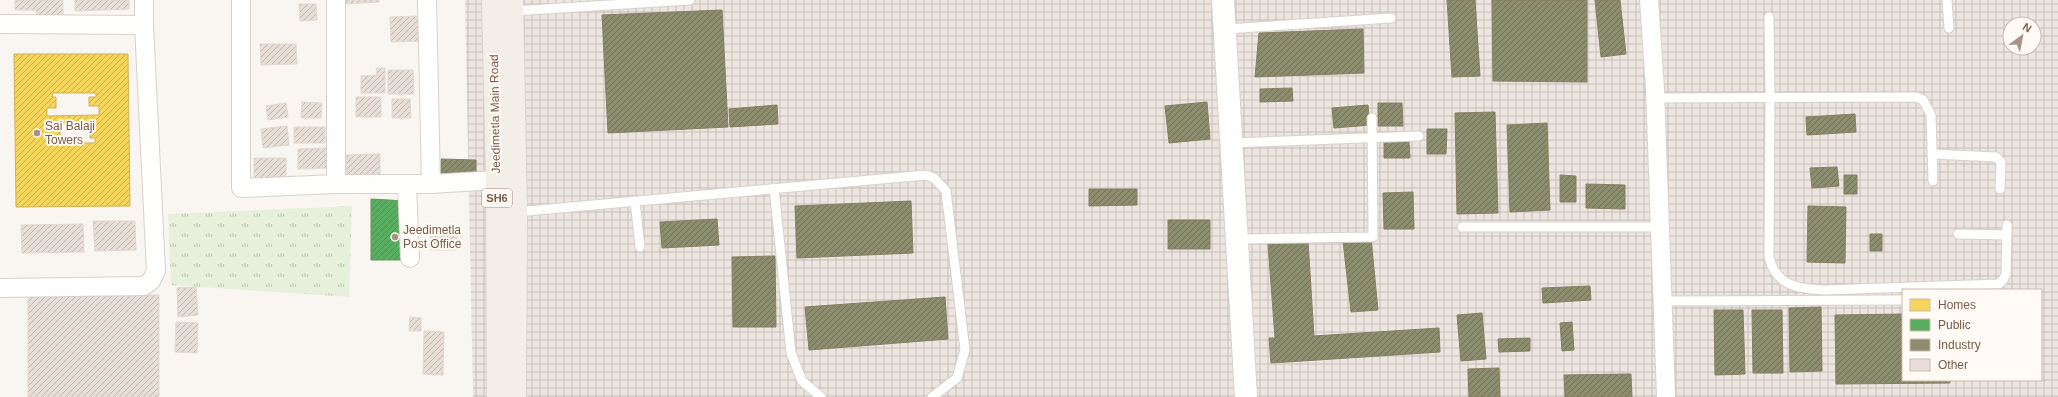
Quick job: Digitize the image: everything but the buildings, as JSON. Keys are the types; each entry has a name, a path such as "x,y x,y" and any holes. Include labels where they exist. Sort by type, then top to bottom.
{"main road":[{"name":"Jeedimetla Main Road","path":"492,0 497,180 498,397"},
{"name":"Jeedimetla Main Road","path":"512,5 516,212 515,397"}],"street":[{"path":"0,288 144,286 151,281 156,271 144,0"},
{"path":"241,0 241,188 336,184 431,184 497,180"},
{"path":"336,0 336,184"},
{"path":"426,0 431,184"},
{"path":"1223,0 1246,397"},
{"path":"1650,0 1661,227 1666,397"},
{"path":"0,24 144,25"},
{"path":"407,184 410,258"}],"lane":[{"path":"512,5 690,0"},
{"path":"1947,0 1948,28"},
{"path":"1768,17 1770,98 1769,257 1772,269 1783,281 1801,290 1998,284 2006,274 2007,225"},
{"path":"1225,29 1391,18"},
{"path":"1655,98 1916,97 1923,100 1931,115 1933,181"},
{"path":"1237,239 1373,237 1372,118"},
{"path":"1231,143 1419,136"},
{"path":"1932,154 1996,157 2001,162 2000,189"},
{"path":"516,212 926,175 934,178 946,190 965,350 956,378 932,397"},
{"path":"774,188 791,352 802,381 821,397"},
{"path":"635,202 640,248"},
{"path":"1462,227 1661,227"},
{"path":"1958,234 2007,235"},
{"path":"1662,301 1902,300"}],"shaded area":[{"path":"465,0 2058,0 2058,397 473,397"}],"green space":[{"path":"352,206 349,297 171,285 168,214"}],"place":[{"name":"Sai Balaji Towers","path":"37,133"},
{"name":"Jeedimetla Post Office","path":"395,237"}]}
